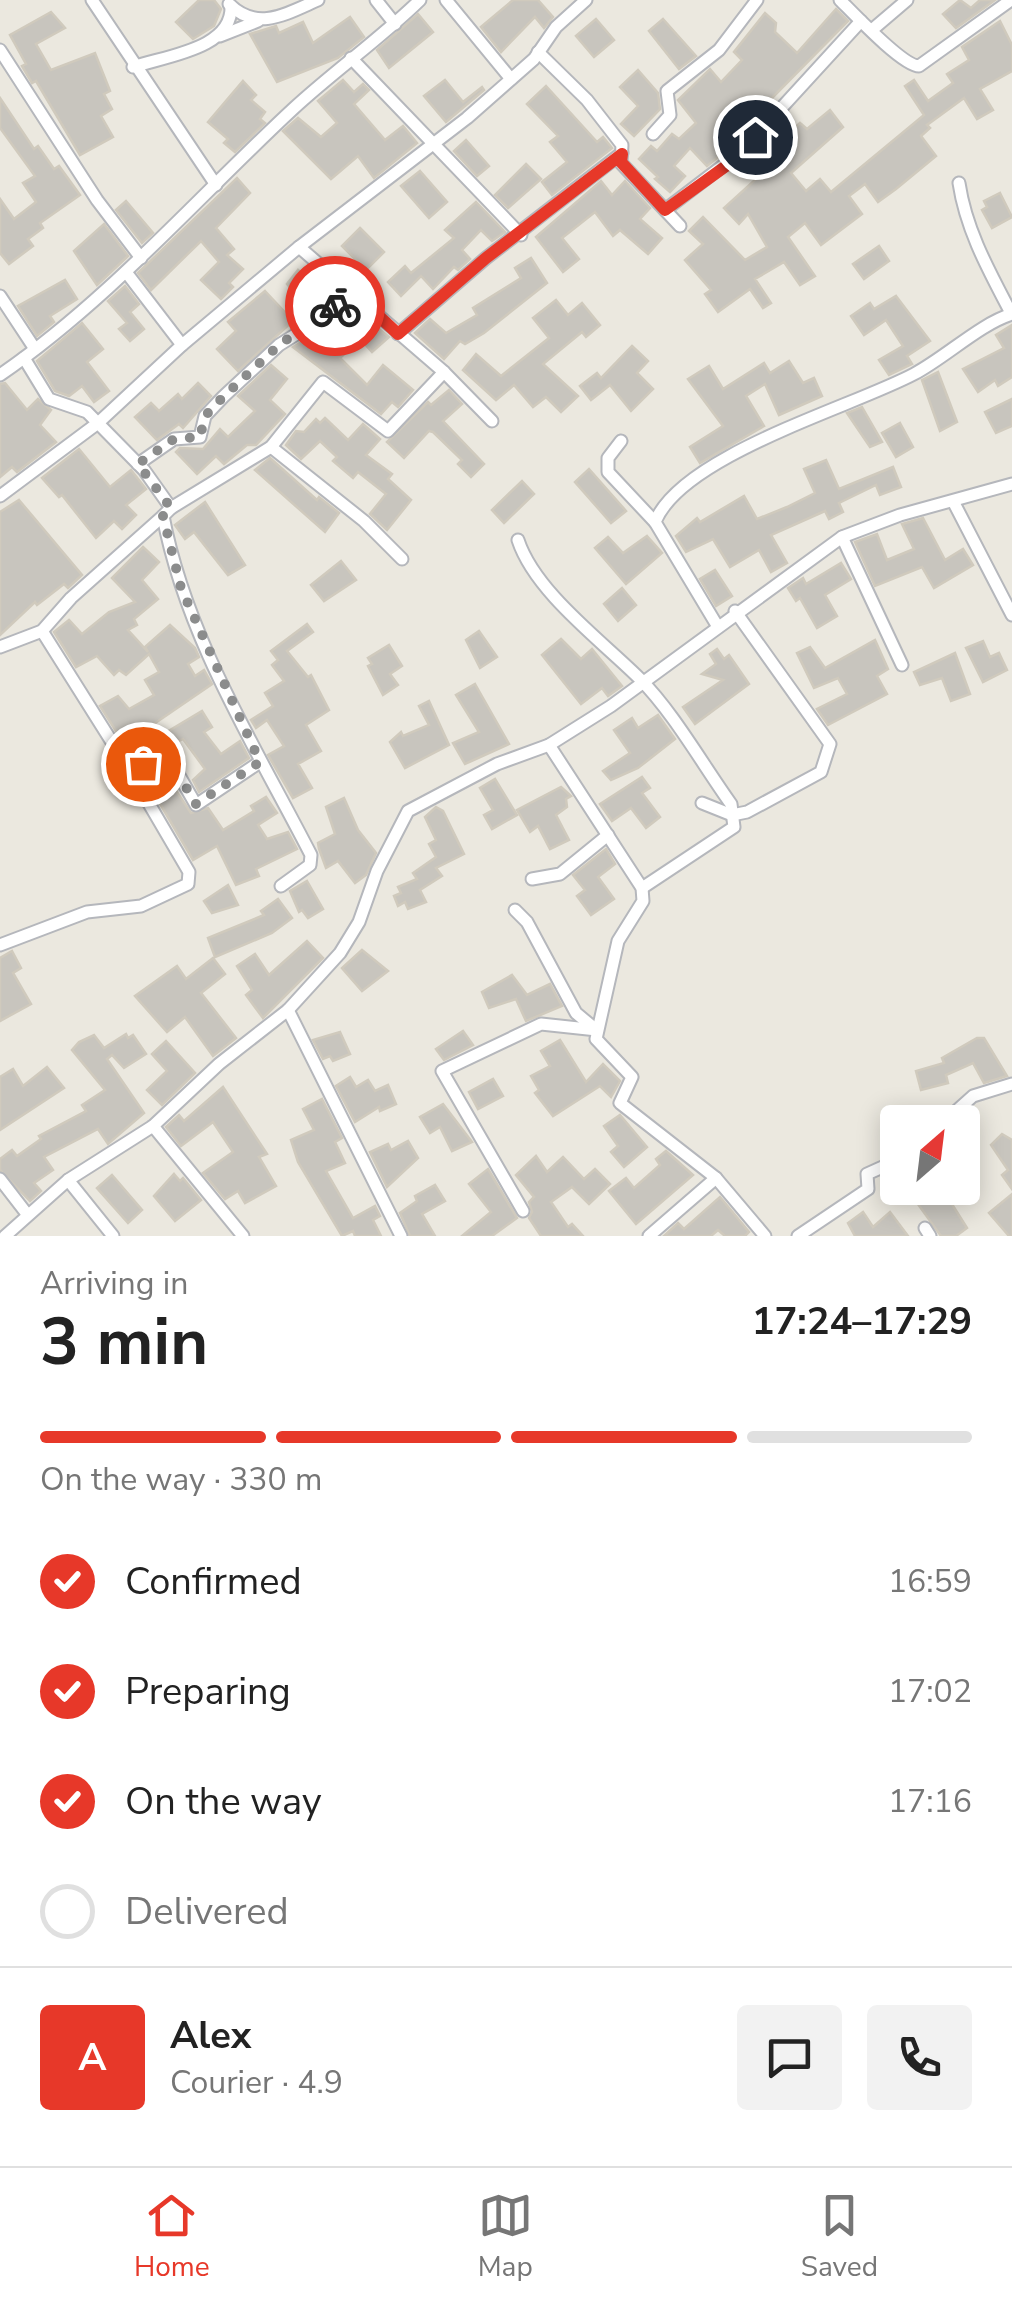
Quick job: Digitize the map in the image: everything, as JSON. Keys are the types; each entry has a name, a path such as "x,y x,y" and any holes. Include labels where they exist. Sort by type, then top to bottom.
{"street":[{"path":"92,0 133,67 216,185"},
{"path":"133,67 318,0"},
{"path":"376,0 395,24"},
{"path":"0,375 126,272 351,58 420,0"},
{"path":"446,0 510,79"},
{"path":"0,496 98,423 182,344 299,247 432,146 510,79 586,0"},
{"path":"654,134 670,115 667,91 719,50 757,0"},
{"path":"840,0 873,29 896,57 919,66 1010,0"},
{"path":"873,29 907,0"},
{"path":"220,36 229,26 229,3"},
{"path":"229,3 251,20 260,20"},
{"path":"665,210 741,152 861,21"},
{"path":"0,50 97,200 141,258"},
{"path":"538,52 587,100 622,145 621,162 680,226"},
{"path":"351,58 521,235"},
{"path":"398,334 486,258 622,154"},
{"path":"655,522 661,508 728,458 770,434 914,375 1012,314 984,263 962,208 959,183"},
{"path":"299,247 444,372 492,421"},
{"path":"126,272 182,344"},
{"path":"138,464 174,439 200,437 205,416 223,397 279,345 319,320 351,290"},
{"path":"0,296 49,399 58,405 74,405 98,423 138,464 167,512 181,588 260,762 312,862 281,886"},
{"path":"0,647 42,632 71,598 167,512 270,447 322,382 388,431 444,372"},
{"path":"622,440 608,458 608,472 655,522 718,627"},
{"path":"270,447 364,520 402,560"},
{"path":"5,1236 68,1180 154,1126 219,1064 288,1010 340,953 408,810 497,764 549,745 842,537 900,515 1012,484"},
{"path":"954,503 1012,615"},
{"path":"842,537 902,665"},
{"path":"518,540 522,554 560,600 597,642 642,681 731,804 734,827 642,888"},
{"path":"702,803 732,816 821,772 830,744 735,611"},
{"path":"0,944 86,912 141,906 188,884 189,872 42,632"},
{"path":"549,745 642,888 642,901 620,934 597,1030 602,1047 632,1077 620,1103 716,1178 765,1236"},
{"path":"126,766 143,764 177,772 196,804 260,762"},
{"path":"532,878 560,874 608,835"},
{"path":"516,910 576,1013 597,1030"},
{"path":"288,1010 401,1236"},
{"path":"524,1210 442,1071 542,1024 597,1030"},
{"path":"964,1105 974,1096 1012,1084"},
{"path":"154,1126 243,1236"},
{"path":"798,1236 868,1188 867,1174 880,1168"},
{"path":"649,1236 716,1178"},
{"path":"0,1179 27,1214"},
{"path":"68,1180 113,1236"}],"building":[{"path":"199,0 214,0 221,9 214,26 193,39 176,22"},
{"path":"513,0 538,0 553,17 544,28 535,17 501,52 481,27"},
{"path":"960,0 971,8 980,0 995,0 956,28 943,14"},
{"path":"836,9 848,21 771,99 773,102 739,140 707,166 690,148 674,166 685,176 670,192 655,179 658,177 639,159 651,146 657,151 672,134 679,139 696,123 678,100 710,69 721,82 742,60 734,52 765,13 776,23 775,32 797,53"},
{"path":"51,12 65,28 36,44 51,70 95,53 110,91 104,94 112,109 101,116 113,137 80,155 36,81 32,83 22,66 26,64 10,35"},
{"path":"418,14 433,32 389,68 377,50"},
{"path":"350,17 364,37 338,58 277,82 250,34 276,26 279,33 303,22 313,43"},
{"path":"596,19 614,40 594,57 576,36"},
{"path":"663,19 696,56 679,69 649,31"},
{"path":"1000,21 1012,45 1012,71 980,89 993,110 977,119 964,98 927,125 930,128 921,136 936,156 896,189 878,202 865,184 849,196 862,214 821,245 805,223 788,237 815,276 800,285 784,262 755,279 771,303 763,308 750,289 718,312 705,294 711,290 685,260 703,244 689,231 703,217 745,260 767,247 748,214 739,224 724,208 788,150 780,141 800,123 807,129 830,110 843,127 791,173 806,191 820,179 831,192 924,115 905,86 914,80 928,101 953,83 947,74 969,60 962,47"},
{"path":"638,70 658,93 660,109 634,136 621,124 638,106 620,87"},
{"path":"343,80 354,92 363,84 369,90 354,104 385,140 403,126 417,143 374,178 358,156 331,179 283,131 298,118 321,137 337,123 318,101"},
{"path":"445,80 463,102 482,87 484,90 446,122 424,96"},
{"path":"243,81 256,95 251,100 265,112 260,119 265,123 235,152 224,143 228,139 208,122"},
{"path":"546,86 597,142 603,137 612,148 552,195 542,182 567,162 550,142 558,136 527,104"},
{"path":"0,98 34,149 38,146 54,169 59,166 80,195 40,223 43,228 28,239 33,246 9,264 0,253 0,199 14,219 36,202 23,183 35,176 0,128"},
{"path":"466,140 489,166 477,176 454,151"},
{"path":"526,164 541,179 508,208 495,195"},
{"path":"420,171 447,202 429,218 401,186"},
{"path":"237,178 250,193 216,228 234,249 227,255 243,269 229,283 233,287 221,299 201,280 219,262 201,241 151,290 138,273"},
{"path":"601,181 612,195 625,181 650,208 640,219 662,238 648,254 620,230 613,236 595,212 562,238 579,259 563,272 536,237"},
{"path":"1000,193 1012,217 992,228 982,210 987,207 984,201"},
{"path":"126,201 153,233 142,243 116,210"},
{"path":"476,202 505,232 492,241 481,230 462,250 470,259 458,270 454,267 433,289 421,276 401,296 388,282 405,266 411,273 454,238 445,230"},
{"path":"104,224 128,256 97,285 74,251"},
{"path":"360,228 384,252 366,270 342,246"},
{"path":"879,246 889,261 864,279 853,264"},
{"path":"531,258 547,283 484,333 465,344 460,341 444,359 415,333 430,319 446,333 477,315 473,308 521,278 515,268"},
{"path":"298,270 327,299 312,313 287,284"},
{"path":"65,280 77,299 50,316 54,322 37,336 18,306"},
{"path":"125,286 139,304 130,312 144,329 130,341 119,329 127,323 108,301"},
{"path":"265,291 293,321 238,371 217,349 236,331 228,322"},
{"path":"896,296 930,341 907,356 912,364 889,375 879,360 903,346 886,320 864,335 851,316 870,303 874,309"},
{"path":"556,300 568,315 582,303 600,325 586,337 582,332 543,364 578,396 561,412 546,397 533,407 514,385 496,400 463,370 476,354 501,376 549,338 533,318"},
{"path":"337,322 357,342 340,358 367,385 383,365 413,390 398,407 392,402 381,414 293,347 313,335 318,340"},
{"path":"82,323 103,349 87,362 109,391 94,402 82,386 69,396 55,391 37,361"},
{"path":"373,324 389,337 372,352 355,333"},
{"path":"1012,325 1012,377 998,386 995,380 978,392 963,369 1004,348 996,335"},
{"path":"632,346 648,361 637,373 653,389 631,411 610,385 591,400 580,386 597,373 601,378"},
{"path":"789,361 803,383 814,378 822,396 779,415 765,384 746,396 764,426 700,463 690,447 723,426 688,379 709,366 723,389 764,363 770,373"},
{"path":"271,365 287,379 270,400 285,414 256,445 247,445 224,464 216,456 197,474 176,452 180,448 203,449 220,429 228,437 255,411 238,396"},
{"path":"938,372 957,422 940,431 922,380"},
{"path":"5,383 27,410 38,399 51,410 40,425 56,442 17,472 12,467 0,477 0,384"},
{"path":"198,383 211,396 183,428 179,424 157,440 135,417 151,403 159,411 178,394 182,399"},
{"path":"449,390 462,404 443,421 484,464 471,477 458,464 462,460 433,432 429,431 404,458 387,442 428,402 431,405"},
{"path":"1012,399 1012,426 996,433 985,412"},
{"path":"862,407 882,442 870,447 847,413"},
{"path":"325,418 348,440 363,424 380,439 366,455 392,474 388,479 411,500 387,530 370,514 386,494 358,472 353,478 333,461 337,457 320,441 301,459 286,445 296,431 304,432 316,419 320,423"},
{"path":"900,423 913,447 896,457 882,433"},
{"path":"79,449 110,487 131,470 146,489 126,505 136,515 122,529 114,521 96,538 62,495 59,497 42,478"},
{"path":"270,458 317,500 319,497 339,513 325,532 255,470"},
{"path":"826,460 839,489 893,467 901,487 880,495 876,485 839,503 843,512 829,519 825,511 771,535 787,563 771,572 759,550 730,567 713,539 686,552 676,536 697,518 700,522 744,496 757,519 815,493 804,469"},
{"path":"589,469 626,511 611,523 575,482"},
{"path":"522,481 534,494 504,523 492,510"},
{"path":"19,500 82,575 68,588 64,584 37,605 35,602 0,635 0,512"},
{"path":"205,502 245,565 228,575 194,532 185,539 175,525"},
{"path":"923,518 945,560 963,549 973,565 934,588 922,567 875,586 855,542 877,534 887,560 914,549 902,524"},
{"path":"647,536 662,553 626,584 595,548 608,537 623,553"},
{"path":"143,547 159,562 142,580 158,599 134,619 137,625 128,630 148,652 145,647 170,625 195,648 199,657 188,664 195,676 204,670 212,684 148,728 155,739 202,711 212,727 204,732 221,754 240,741 249,758 199,792 193,780 205,769 183,739 153,754 148,744 154,740 130,753 100,706 118,696 129,709 154,695 145,680 159,672 149,654 126,675 119,670 114,675 97,656 76,667 54,632 69,620 82,634 109,612 135,602 112,578"},
{"path":"341,561 356,580 324,601 311,585"},
{"path":"841,563 851,579 825,595 837,616 817,628 800,598 796,601 788,588 803,578 806,584"},
{"path":"715,570 732,596 716,606 700,579"},
{"path":"622,588 636,605 618,621 604,604"},
{"path":"307,624 313,632 287,651 308,677 311,675 329,710 306,725 321,751 298,764 312,788 293,798 268,755 284,746 267,720 256,728 251,720 273,706 265,693 284,681 272,665 278,660 271,651"},
{"path":"479,631 497,657 480,668 466,640"},
{"path":"561,639 581,659 592,649 622,686 608,696 602,688 581,704 542,655"},
{"path":"875,640 888,669 877,676 887,694 828,725 817,709 847,694 838,678 814,688 797,653 810,647 825,668"},
{"path":"983,641 990,657 999,653 1007,670 983,682 966,648"},
{"path":"389,645 402,666 390,674 398,685 383,695 368,666 372,664 368,658"},
{"path":"717,649 724,659 729,655 749,684 695,724 683,707 723,680 702,674 716,664 710,654"},
{"path":"955,653 970,694 951,701 942,678 920,685 914,672"},
{"path":"475,684 509,744 465,764 453,743 479,732 456,695"},
{"path":"429,701 449,745 405,768 390,742 401,732 403,736 429,725 419,706"},
{"path":"658,715 675,739 638,768 611,780 603,771 630,753 614,730 632,718 638,728"},
{"path":"642,777 650,788 642,793 660,817 646,828 631,808 612,821 600,804"},
{"path":"161,778 169,780 191,813 208,808 223,830 254,811 251,806 266,797 277,813 258,825 267,839 288,832 297,849 256,869 259,876 236,885 217,846 193,860 149,785"},
{"path":"495,779 517,815 492,829 484,815 493,810 480,788"},
{"path":"561,787 571,796 566,799 567,807 556,815 569,840 550,849 538,826 530,832 517,810"},
{"path":"344,798 358,830 376,853 366,875 355,883 338,861 326,868 318,843 335,834 326,807"},
{"path":"436,807 443,811 464,854 436,868 442,876 420,890 426,902 408,909 405,902 398,906 394,896 401,893 398,887 417,879 413,873 436,857 429,844 436,840 425,817"},
{"path":"606,849 615,864 598,877 614,899 591,915 577,896 585,890 573,875"},
{"path":"307,881 323,909 308,918 302,910 299,912 290,891"},
{"path":"228,885 238,905 212,913 204,901"},
{"path":"278,899 292,918 272,933 215,957 208,938 264,915 261,911"},
{"path":"307,941 323,958 263,1018 246,995 252,990 237,966 255,954 269,975"},
{"path":"362,950 388,971 362,991 342,968"},
{"path":"12,951 21,968 13,973 31,1004 0,1021 0,958"},
{"path":"213,958 225,974 201,993 236,1038 213,1056 185,1017 167,1032 135,996 177,966 186,979"},
{"path":"512,975 527,995 550,984 562,1006 526,1021 516,999 489,1008 482,992"},
{"path":"463,1031 473,1045 444,1060 436,1049"},
{"path":"340,1032 350,1054 333,1061 330,1056 323,1059 313,1040"},
{"path":"126,1034 128,1038 133,1035 146,1054 124,1068 112,1055 107,1059 144,1113 108,1144 98,1129 44,1157 53,1170 34,1183 41,1191 30,1201 0,1170 0,1159 12,1150 17,1156 41,1139 39,1136 86,1111 82,1105 105,1090 72,1050 79,1042 94,1035 104,1048"},
{"path":"977,1038 984,1038 1007,1076 984,1083 973,1063 946,1075 948,1083 921,1090 916,1071 944,1063 942,1058"},
{"path":"560,1040 586,1082 603,1064 620,1081 611,1097 600,1086 553,1116 535,1093 539,1090 531,1076 550,1066 541,1051"},
{"path":"166,1041 195,1073 162,1105 147,1090 167,1071 152,1054"},
{"path":"47,1067 64,1088 0,1130 0,1077 13,1069 23,1086"},
{"path":"350,1077 356,1087 368,1080 375,1091 388,1085 396,1104 380,1111 379,1107 355,1122 336,1086"},
{"path":"493,1079 503,1096 478,1109 469,1092"},
{"path":"223,1087 267,1154 259,1157 276,1186 245,1203 238,1191 225,1199 203,1173 233,1152 213,1122 181,1146 166,1127 179,1115 184,1121"},
{"path":"322,1099 342,1138 335,1142 345,1163 326,1171 353,1218 375,1206 380,1216 373,1220 381,1236 355,1236 353,1231 342,1236 298,1162 291,1140 314,1130 303,1109"},
{"path":"443,1104 472,1142 452,1151 440,1127 430,1133 420,1117"},
{"path":"620,1115 647,1147 624,1167 611,1152 618,1146 604,1126"},
{"path":"1002,1134 1012,1140 1012,1189 1002,1175 1008,1170 991,1145"},
{"path":"408,1141 418,1158 387,1187 370,1152 388,1144 391,1150"},
{"path":"666,1151 693,1175 636,1224 609,1191 626,1178 634,1188 660,1165 656,1159"},
{"path":"536,1156 547,1172 563,1157 584,1179 595,1169 610,1184 589,1204 572,1187 551,1202 568,1227 572,1224 583,1236 541,1236 529,1218 529,1202 534,1197 516,1175"},
{"path":"488,1169 517,1218 492,1236 462,1236 491,1212 469,1184"},
{"path":"174,1174 180,1181 183,1178 201,1200 175,1221 154,1196"},
{"path":"112,1175 142,1210 128,1223 97,1188"},
{"path":"435,1185 445,1201 422,1214 435,1236 410,1236 400,1213 417,1201 415,1196"},
{"path":"1012,1194 1012,1236 1009,1236 989,1213"},
{"path":"720,1197 749,1232 745,1236 725,1236 718,1230 711,1236 664,1236 678,1223 684,1229"},
{"path":"919,1205 953,1205 967,1228 956,1236 941,1236"},
{"path":"863,1212 873,1227 890,1212 908,1236 855,1236 848,1223"}],"way so far":[{"path":"143,764 177,772 196,804 260,762 173,568 163,516 171,508 138,464 174,439 200,437 205,416 223,397 279,345 335,306"}],"route":[{"path":"335,306 351,290 398,334 486,258 566,201 622,154 621,162 665,210 726,166 755,137"}]}
